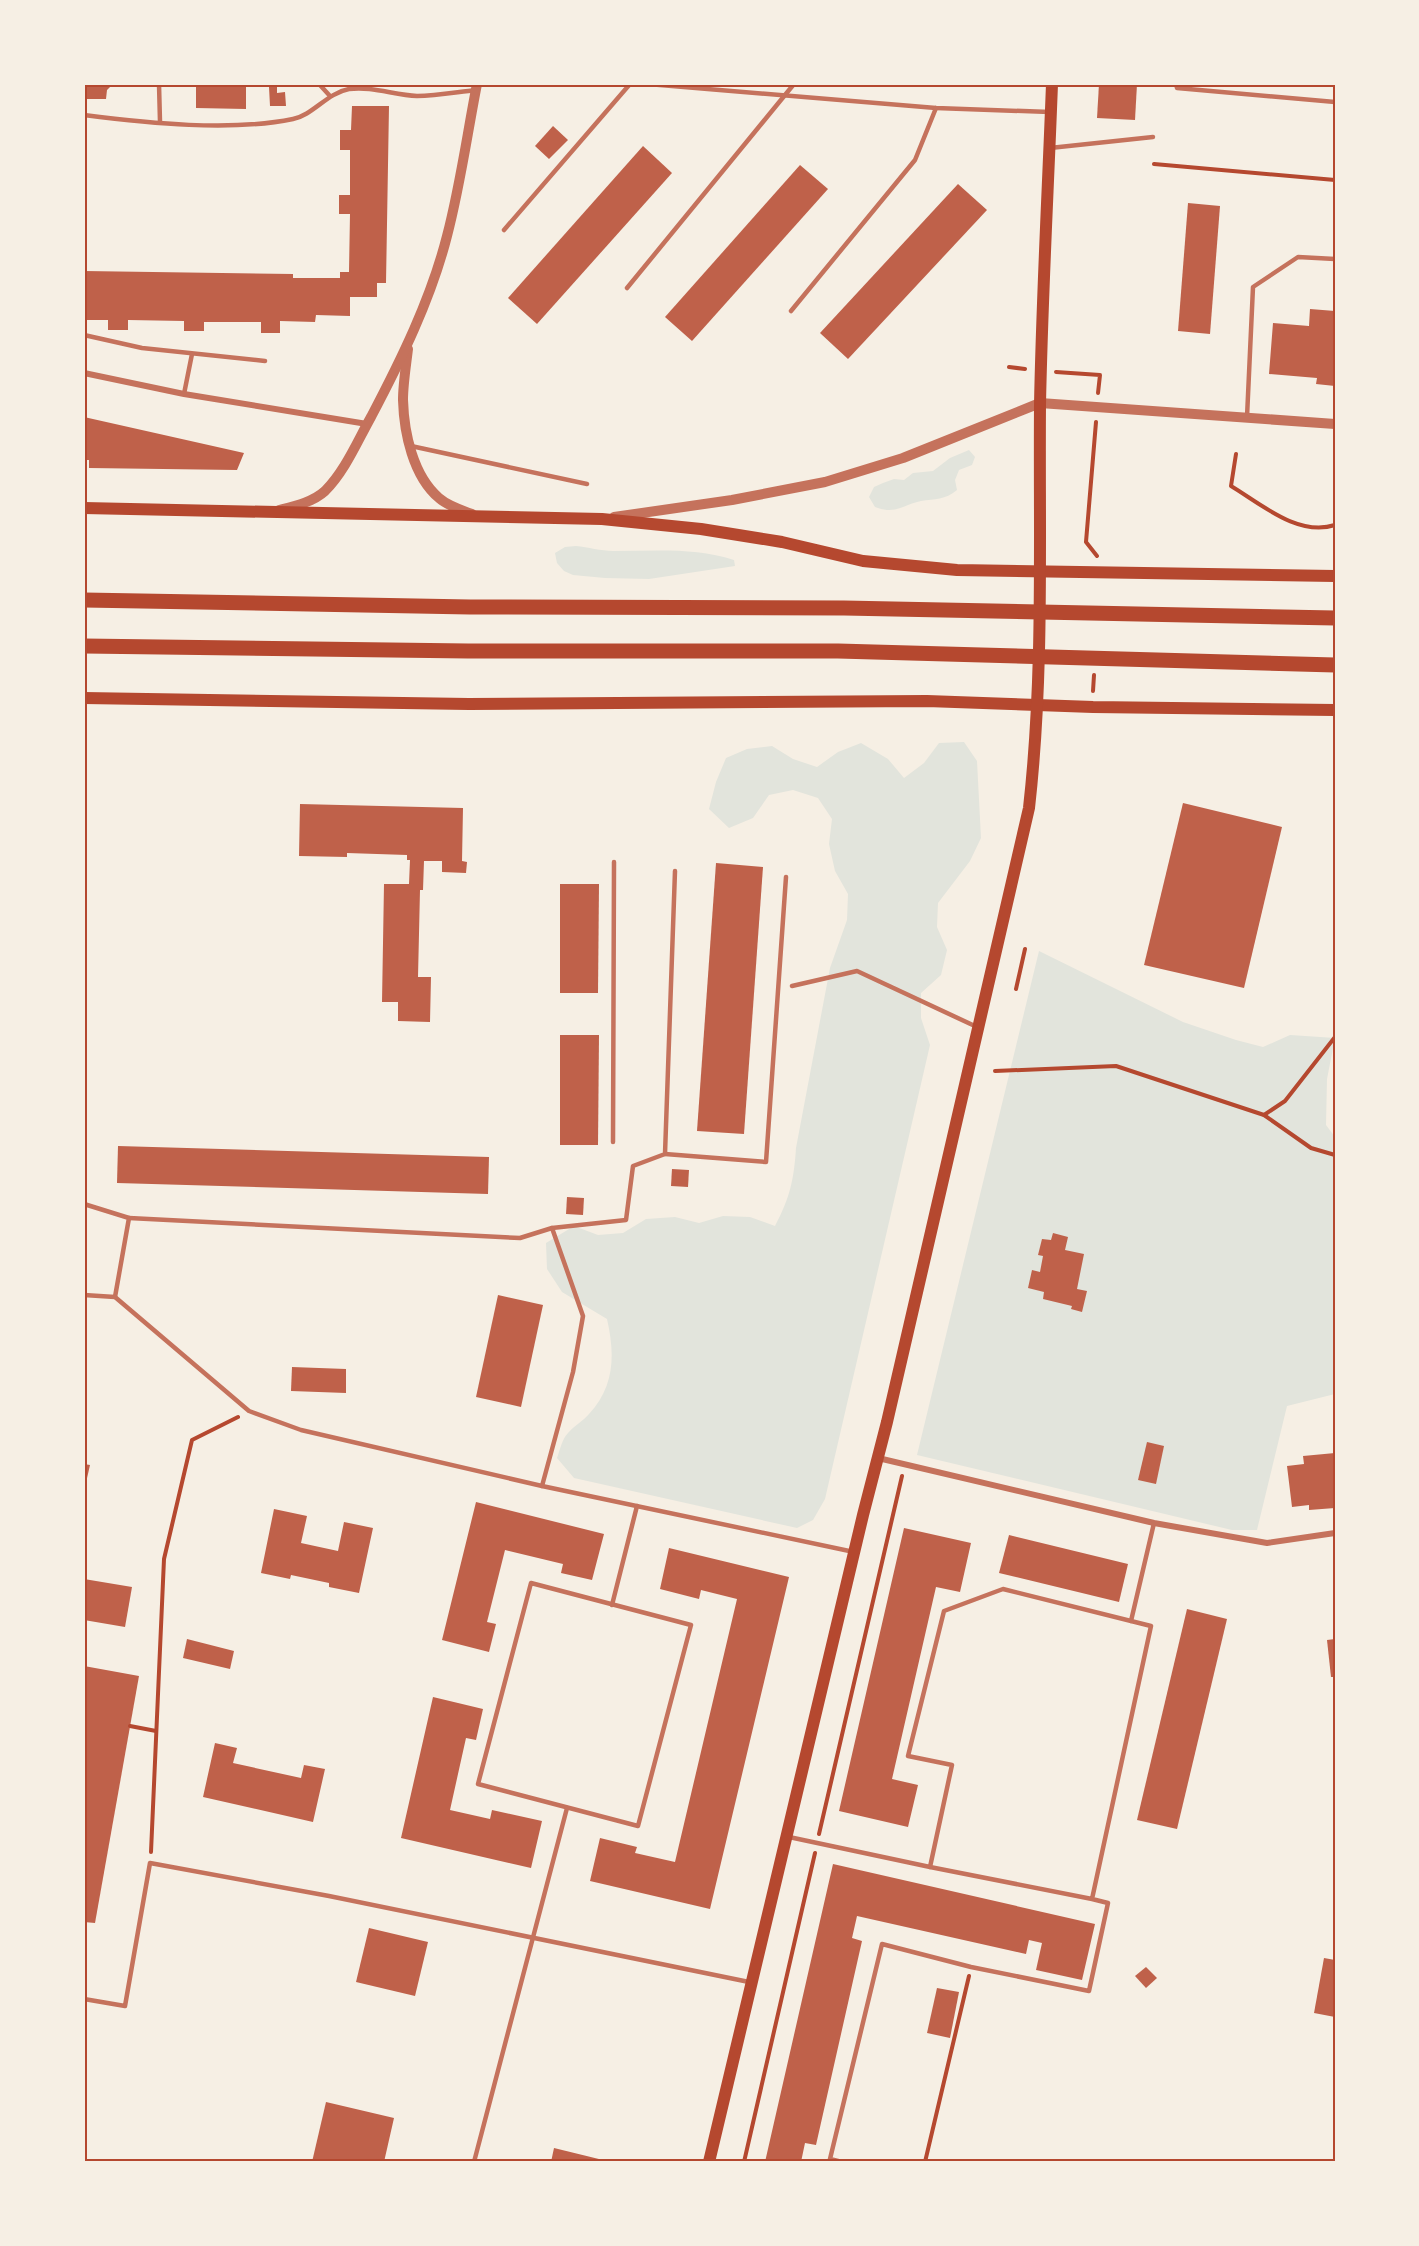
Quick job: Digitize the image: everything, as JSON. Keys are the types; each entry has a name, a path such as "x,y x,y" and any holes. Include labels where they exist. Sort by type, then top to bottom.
{"main road":[{"path":"709,2162 878,1458 1029,808 1038,704 1041,572 1040,403 1052,84"},
{"path":"84,508 602,519 747,536 863,561 957,570 1335,576"},
{"path":"84,600 482,607 844,608 1335,618"},
{"path":"84,646 468,651 838,651 1335,665"},
{"path":"84,698 469,704 927,701 1093,707 1335,710"}],"street":[{"path":"273,512 303,504 324,492 342,469 367,424 408,340 436,271 447,236 477,87"},
{"path":"408,340 403,400 410,446 425,483 439,499 476,515"},
{"path":"84,373 184,394 367,424"},
{"path":"602,519 732,500 825,482 903,458 1040,403 1335,424"},
{"path":"878,1458 1154,1523 1268,1543 1335,1533"}],"lane":[{"path":"159,84 159,122"},
{"path":"319,84 330,96"},
{"path":"504,230 630,84"},
{"path":"648,84 936,108 1051,112"},
{"path":"627,288 794,84"},
{"path":"1176,84 1177,88 1335,102"},
{"path":"84,115 146,123 255,124 297,119 330,96 346,90 362,88 417,96 477,87"},
{"path":"791,311 915,160 936,108"},
{"path":"1050,148 1153,136"},
{"path":"1247,417 1253,287 1298,257 1335,259"},
{"path":"84,335 142,348 265,361"},
{"path":"184,394 192,354"},
{"path":"410,446 587,484"},
{"path":"613,1142 614,862"},
{"path":"665,1154 675,871"},
{"path":"84,1204 129,1218 520,1238 552,1228 626,1220 633,1166 665,1154 766,1162 786,877"},
{"path":"792,986 856,971 977,1027"},
{"path":"115,1297 129,1218"},
{"path":"542,1486 573,1372 583,1316 552,1228"},
{"path":"84,1295 115,1297 249,1411 301,1430 542,1486 854,1552"},
{"path":"612,1605 637,1506"},
{"path":"1131,1621 1154,1523"},
{"path":"531,1583 691,1625 638,1826 567,1808 478,1784 531,1583"},
{"path":"930,1867 952,1765 908,1756 945,1611 1003,1589 1151,1626 1092,1899"},
{"path":"474,2162 567,1808"},
{"path":"786,1837 1108,1903 1089,1991 971,1967 882,1944 830,2159 842,2162"},
{"path":"84,1999 125,2006 150,1863 329,1896 752,1982"}],"path":[{"path":"1154,164 1335,180"},
{"path":"1042,370 1100,375 1086,542 1097,555"},
{"path":"1236,454 1231,486 1291,522 1317,527 1335,525"},
{"path":"1016,989 1025,949"},
{"path":"1264,1115 1285,1101 1335,1037"},
{"path":"995,1071 1116,1066 1264,1115 1311,1148 1335,1155"},
{"path":"150,1863 164,1559 192,1440 249,1411"},
{"path":"744,2162 905,1465"},
{"path":"130,1726 156,1731"},
{"path":"925,2162 971,1967"}],"shaded area":[{"path":"969,450 975,457 972,465 959,470 955,480 957,490 948,496 888,510 875,507 869,497 874,487 894,479 904,480 913,473 933,471 950,458"},
{"path":"576,546 608,551 704,553 734,560 735,566 649,579 573,575 564,571 557,563 555,553 565,547"},
{"path":"964,742 977,761 981,838 970,861 938,903 937,927 947,950 941,975 921,993 921,1018 930,1045 825,1499 813,1520 797,1528 574,1478 557,1458 566,1435 589,1414 604,1392 611,1369 610,1332 607,1319 562,1292 547,1269 546,1243 574,1226 598,1235 623,1233 646,1219 675,1217 699,1223 723,1216 750,1217 775,1226 788,1197 830,968 847,920 848,894 835,871 829,844 832,819 818,798 793,790 769,795 753,818 729,828 709,809 716,782 726,758 747,749 772,746 793,759 817,767 838,752 861,743 888,759 904,778 924,763 939,743"},
{"path":"1039,951 1183,1022 1236,1040 1263,1047 1290,1035 1335,1038 1327,1079 1326,1125 1335,1137 1335,1394 1287,1406 1257,1530 1232,1530 917,1455"}],"building":[{"path":"84,84 113,84 107,90 106,99 84,99"},
{"path":"196,84 246,84 246,109 196,108"},
{"path":"1099,84 1137,84 1135,120 1097,118"},
{"path":"269,87 277,87 277,93 285,92 286,106 270,106"},
{"path":"352,106 389,106 386,283 377,283 377,297 350,297 350,316 316,315 315,322 280,321 280,333 261,333 261,322 204,322 204,331 184,331 184,321 128,320 128,330 108,330 108,320 84,320 84,271 293,274 293,278 340,278 340,272 349,272 350,214 339,214 339,195 350,195 350,150 340,150 340,130 351,130"},
{"path":"553,126 568,140 549,159 535,146"},
{"path":"643,146 672,173 537,324 508,298"},
{"path":"800,165 828,189 692,341 665,317"},
{"path":"958,184 987,210 848,359 820,333"},
{"path":"1188,203 1220,206 1210,334 1178,331"},
{"path":"1310,309 1335,311 1335,386 1316,384 1317,378 1269,374 1273,323 1309,326"},
{"path":"84,417 244,453 237,470 89,468 89,460 84,460"},
{"path":"1183,803 1282,827 1244,988 1144,965"},
{"path":"300,804 463,808 462,861 467,862 466,873 442,872 442,861 424,861 423,890 420,890 418,977 431,977 430,1022 398,1021 398,1002 382,1002 384,884 409,884 410,860 407,860 407,855 347,853 347,857 299,856"},
{"path":"716,863 763,867 744,1134 697,1131"},
{"path":"560,884 599,884 598,993 560,993"},
{"path":"560,1035 599,1035 598,1145 560,1145"},
{"path":"118,1146 489,1157 488,1194 117,1183"},
{"path":"672,1169 689,1170 688,1187 671,1186"},
{"path":"567,1197 584,1198 583,1215 566,1214"},
{"path":"1053,1233 1068,1237 1065,1250 1084,1254 1077,1289 1087,1291 1082,1312 1071,1309 1072,1306 1043,1299 1044,1292 1028,1288 1032,1270 1040,1272 1043,1256 1038,1255 1042,1239 1051,1240"},
{"path":"498,1295 543,1305 521,1407 476,1397"},
{"path":"292,1367 346,1369 346,1393 291,1391"},
{"path":"1147,1442 1164,1446 1156,1484 1138,1480"},
{"path":"1335,1453 1335,1508 1309,1510 1309,1505 1292,1507 1287,1466 1304,1464 1303,1456"},
{"path":"84,1464 90,1465 85,1487 84,1487"},
{"path":"476,1502 604,1534 592,1580 561,1573 563,1564 505,1550 487,1622 496,1624 489,1652 442,1640"},
{"path":"274,1509 307,1516 301,1543 338,1551 344,1522 373,1528 359,1593 329,1587 329,1583 291,1575 290,1579 261,1573"},
{"path":"904,1528 971,1543 960,1592 936,1587 892,1779 918,1785 908,1827 839,1811"},
{"path":"1009,1535 1128,1564 1119,1602 999,1573"},
{"path":"669,1548 789,1577 710,1909 590,1881 600,1838 637,1847 635,1853 675,1862 737,1599 701,1590 699,1599 660,1589"},
{"path":"84,1579 132,1587 125,1627 84,1620"},
{"path":"1187,1609 1227,1619 1177,1829 1137,1820"},
{"path":"187,1639 234,1651 230,1669 183,1658"},
{"path":"1335,1639 1335,1677 1331,1677 1327,1640"},
{"path":"84,1666 139,1676 95,1923 84,1922"},
{"path":"433,1697 483,1709 476,1740 466,1738 450,1810 490,1819 492,1810 542,1821 531,1868 401,1838"},
{"path":"215,1743 237,1748 233,1763 301,1778 304,1765 325,1769 313,1822 203,1797"},
{"path":"833,1864 1095,1924 1082,1980 1036,1970 1042,1943 1029,1940 1026,1954 857,1916 852,1938 862,1941 816,2145 805,2143 801,2162 765,2162"},
{"path":"369,1928 428,1942 415,1996 356,1982"},
{"path":"1324,1958 1335,1960 1335,2017 1314,2013"},
{"path":"1146,1967 1157,1978 1146,1988 1135,1976"},
{"path":"937,1988 959,1992 950,2038 927,2033"},
{"path":"326,2102 394,2118 384,2162 312,2162"},
{"path":"554,2148 607,2161 607,2162 551,2162"}]}
